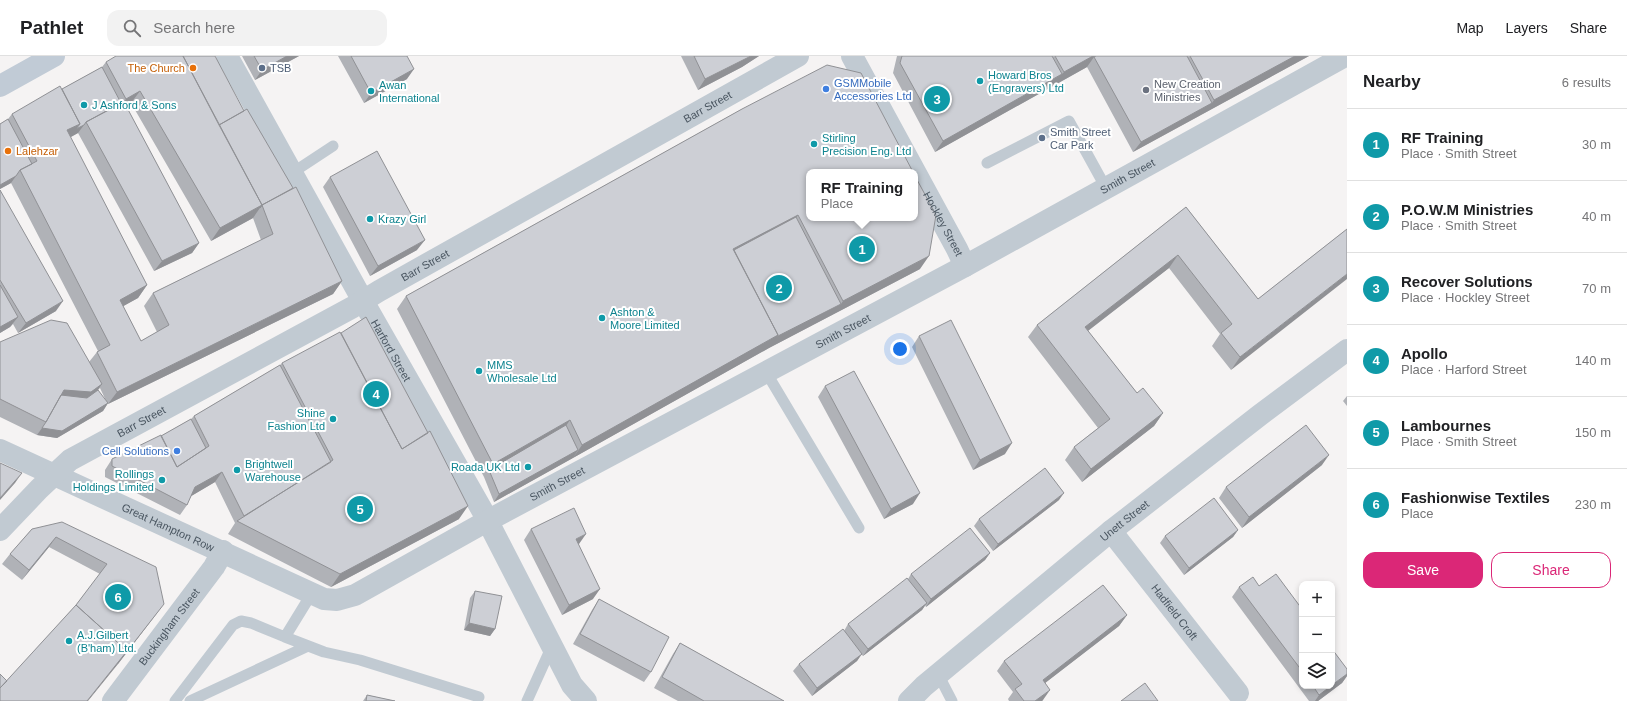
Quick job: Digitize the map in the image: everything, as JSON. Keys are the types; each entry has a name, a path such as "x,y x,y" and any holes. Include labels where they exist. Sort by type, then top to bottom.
{"main road":[{"path":"0,86 54,56"}],"street":[{"name":"Harford Street","path":"227,56 487,520 551,648"},
{"name":"Barr Street","path":"0,530 53,475 70,460 363,301 798,56"},
{"name":"Hockley Street","path":"852,56 913,169"},
{"name":"Smith Street","path":"337,600 355,595 487,520 965,266 1345,56"},
{"name":"Hockley Street","path":"918,177 965,266"},
{"name":"Unett Street","path":"909,701 938,674 1110,531 1347,350"},
{"name":"Great Hampton Row","path":"0,450 324,599 337,600"},
{"name":"Hadfield Croft","path":"1110,531 1238,693"},
{"name":"Buckingham Street","path":"113,701 214,567 223,552"},
{"path":"551,648 572,685 586,701"}],"lane":[{"path":"987,162 1069,121 1106,188"},
{"path":"292,173 333,146"},
{"path":"766,372 859,528"},
{"path":"285,637 312,593"},
{"path":"175,701 233,625 241,621 251,623 324,652 360,660 479,697"},
{"path":"190,701 308,646"},
{"path":"527,701 551,648"},
{"path":"938,674 952,701"}],"building":[{"path":"116,56 183,56 262,205 220,228 140,91 126,99 106,62"},
{"path":"183,56 215,56 244,111 219,125"},
{"path":"254,56 287,56 262,70"},
{"name":"Awan International","path":"351,56 407,56 414,69 371,93"},
{"path":"694,56 751,56 705,79"},
{"path":"902,56 1052,56 1062,74 943,141 900,63"},
{"path":"1055,56 1093,56 1064,72"},
{"name":"New Creation Ministries","path":"1187,56 1212,103 1141,142 1094,57"},
{"path":"1190,56 1295,56 1214,100"},
{"path":"827,65 861,73 911,169 806,169 806,221 918,221 918,182 936,215 929,256 843,301 798,215 733,249 778,335 582,445 570,420 493,464 406,296 742,109"},
{"name":"J Ashford & Sons","path":"102,67 121,103 76,129 80,124 62,89"},
{"path":"60,86 80,124 67,130 147,285 120,300 141,341 169,325 153,293 273,234 262,205 296,187 342,281 117,392 97,352 110,345 20,170 37,161 12,114"},
{"path":"124,102 199,243 162,261 86,122"},
{"path":"247,109 293,188 262,205 219,125"},
{"name":"Lalehzar","path":"8,119 32,164 20,170 16,176 0,185 0,124"},
{"name":"Krazy Girl","path":"377,151 425,240 378,266 330,177"},
{"path":"0,190 63,301 26,323 0,280"},
{"path":"1186,207 1258,299 1347,229 1347,274 1240,357 1221,333 1232,324 1178,255 1085,327 1137,393 1143,388 1163,413 1091,469 1074,447 1110,419 1037,325"},
{"path":"796,217 841,304 776,337 778,335 734,250"},
{"path":"0,285 18,317 0,327"},
{"path":"366,317 428,433 402,449 341,333"},
{"path":"51,320 67,323 102,384 91,392 64,390 46,422 0,399 0,342"},
{"path":"951,320 1012,443 980,460 919,336"},
{"path":"340,332 402,449 430,431 468,506 340,574 237,521 333,460 282,363"},
{"path":"280,365 331,462 244,516 222,472 195,487 187,505 112,466 112,459 161,435 177,467 209,446 194,416"},
{"path":"854,371 920,493 891,509 825,386"},
{"path":"98,390 108,403 62,431 42,428 61,395 87,398"},
{"name":"Cell Solutions","path":"191,419 206,448 177,467 161,436"},
{"name":"Roada UK Ltd","path":"566,425 578,450 499,494 489,470"},
{"path":"1306,425 1329,455 1249,517 1226,487"},
{"path":"0,463 22,473 0,498"},
{"path":"1045,468 1064,493 998,544 979,519"},
{"path":"1214,498 1238,530 1189,568 1165,536"},
{"path":"574,508 586,534 576,539 600,589 569,605 531,529"},
{"path":"62,522 156,567 164,604 125,654 127,651 76,605 107,564 56,537 29,570 10,554 32,529"},
{"path":"970,528 990,553 931,599 911,574"},
{"path":"1276,574 1299,605 1299,667 1239,587 1253,577 1259,586"},
{"path":"907,578 927,603 868,649 848,624"},
{"path":"1103,585 1127,615 1043,680 1050,690 1035,701 1024,701 1015,689 1022,684 1004,661"},
{"path":"475,591 502,596 495,629 469,623"},
{"path":"599,599 669,637 651,672 580,634"},
{"name":"A.J.Gilbert (B'ham) Ltd.","path":"76,605 127,651 87,701 0,701 0,688"},
{"path":"843,629 862,654 817,688 799,664"},
{"path":"680,643 784,701 704,701 662,677"},
{"path":"1335,653 1347,669 1347,674 1335,683"},
{"path":"0,674 7,681 0,688"},
{"path":"1145,683 1158,701 1121,701"},
{"path":"1315,689 1327,689 1319,695"},
{"path":"367,695 395,701 366,701"}],"place":[{"name":"The Church","path":"193,68"},
{"name":"TSB","path":"262,68"},
{"name":"Howard Bros (Engravers) Ltd","path":"980,81"},
{"name":"GSMMobile Accessories Ltd","path":"826,89"},
{"name":"New Creation Ministries","path":"1146,90"},
{"name":"Awan International","path":"371,91"},
{"name":"Recover Solutions","path":"937,99"},
{"name":"J Ashford & Sons","path":"84,105"},
{"name":"Smith Street Car Park","path":"1042,138"},
{"name":"Stirling Precision Eng. Ltd","path":"814,144"},
{"name":"Lalehzar","path":"8,151"},
{"name":"Krazy Girl","path":"370,219"},
{"name":"RF Training","path":"862,249"},
{"name":"P.O.W.M Ministries","path":"779,288"},
{"name":"Ashton & Moore Limited","path":"602,318"},
{"name":"MMS Wholesale Ltd","path":"479,371"},
{"name":"Apollo","path":"376,394"},
{"name":"Shine Fashion Ltd","path":"333,419"},
{"name":"Cell Solutions","path":"177,451"},
{"name":"Roada UK Ltd","path":"528,467"},
{"name":"Brightwell Warehouse","path":"237,470"},
{"name":"Rollings Holdings Limited","path":"162,480"},
{"name":"Lambournes","path":"360,509"},
{"name":"Fashionwise Textiles","path":"118,597"},
{"name":"A.J.Gilbert (B'ham) Ltd.","path":"69,641"}]}
